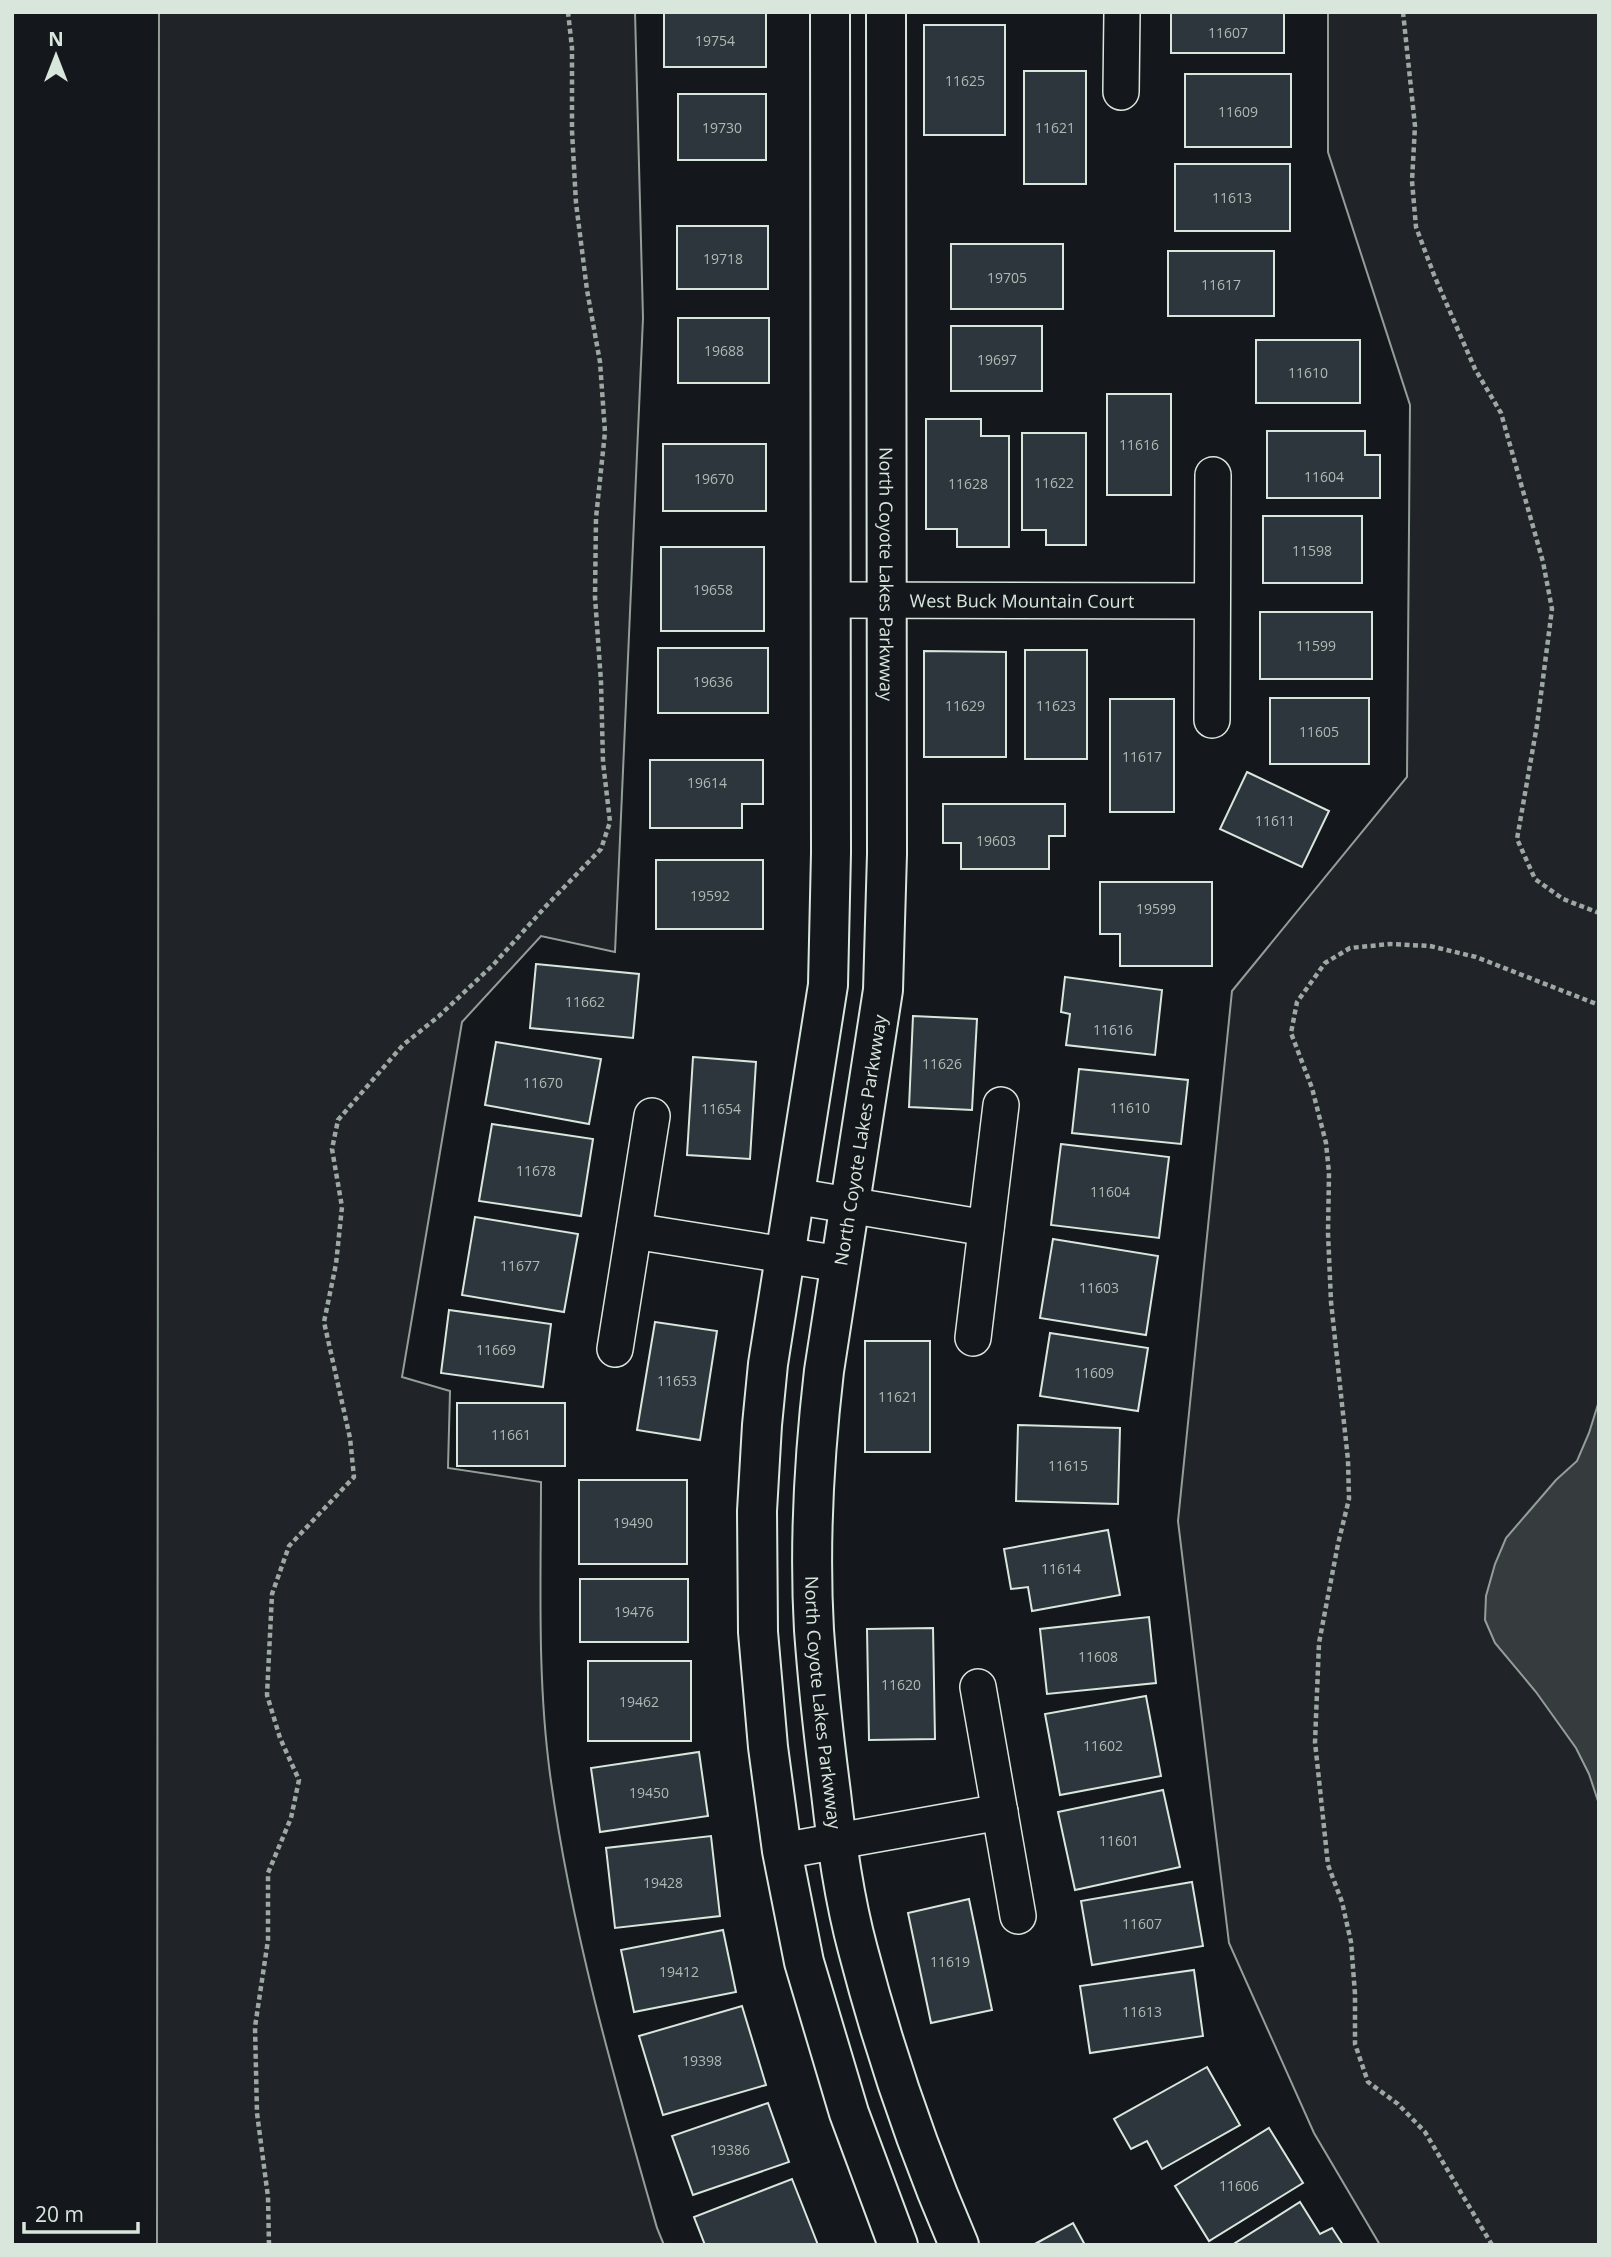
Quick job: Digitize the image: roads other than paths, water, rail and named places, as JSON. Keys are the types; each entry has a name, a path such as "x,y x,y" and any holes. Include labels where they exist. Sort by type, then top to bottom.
{"street":[{"path":"831,12 831,853 828,985 767,1376 757,1510 758,1632 768,1746 795,1922 807,1974 849,2113 898,2245"},
{"name":"North Coyote Lakes Parkwway","path":"886,12 887,854 883,990 817,1430 813,1512 814,1629 836,1841 857,1948 898,2084 929,2173 959,2245"},
{"path":"1121,92 1122,12"},
{"path":"1212,720 1213,475"},
{"name":"West Buck Mountain Court","path":"831,600 1212,601"},
{"path":"973,1338 1001,1105"},
{"path":"615,1349 652,1116"},
{"path":"794,1196 986,1228"},
{"path":"634,1231 840,1264"},
{"path":"978,1687 1018,1916"},
{"path":"782,1851 1000,1812"}]}
